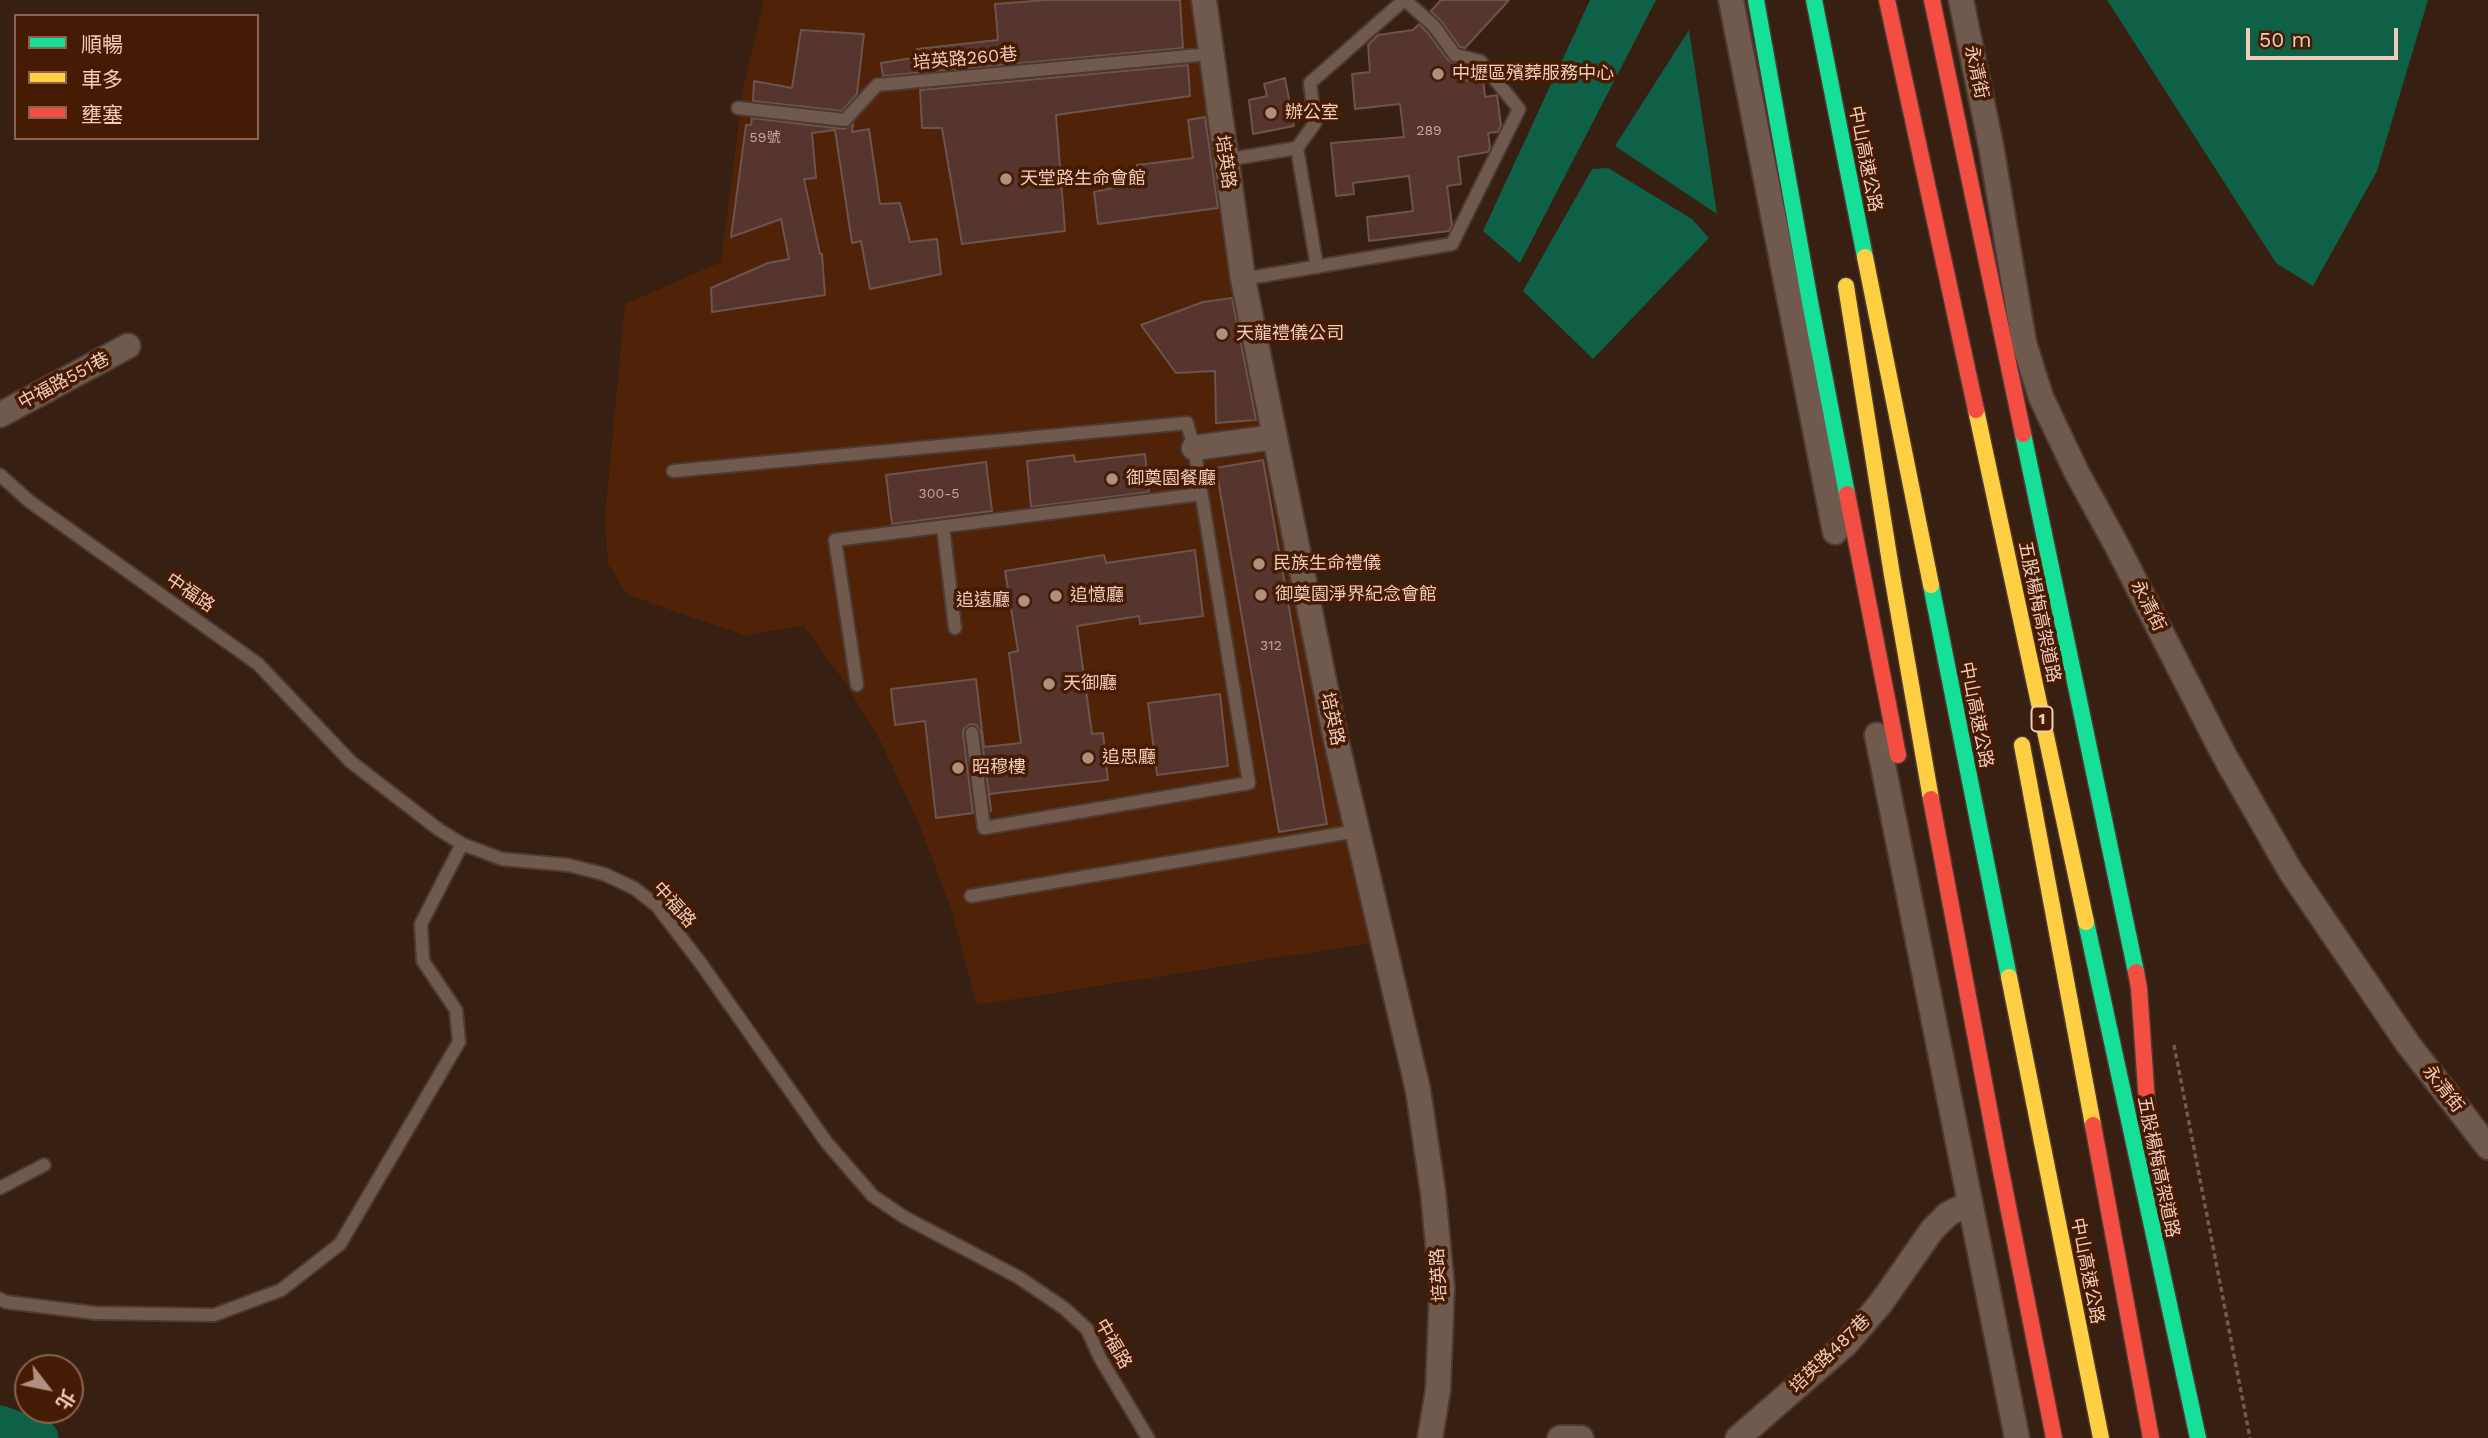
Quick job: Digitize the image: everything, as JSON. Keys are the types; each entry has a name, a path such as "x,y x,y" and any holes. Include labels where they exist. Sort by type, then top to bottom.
{"highway":[{"path":"1756,0 1891,728 1901,765"},
{"path":"1803,0 1819,109"},
{"name":"中山高速公路","path":"1814,0 2101,1438"},
{"name":"1","path":"1886,0 1963,427"},
{"name":"五股楊梅高架道路","path":"1886,0 2197,1438"},
{"path":"1932,0 2139,988 2158,1255"},
{"path":"1844,274 1879,506 1981,1080 2054,1438"},
{"name":"中山高速公路","path":"2019,730 2151,1438"},
{"path":"1930,880 1981,1080"}],"street":[{"name":"培英路","path":"1203,0 1243,279 1336,740 1419,1090 1442,1287 1438,1390 1430,1438"},
{"path":"1731,0 2017,1438"},
{"name":"永清街","path":"1961,0 1991,146 2024,343 2050,417 2224,755 2291,872 2408,1044 2488,1147"},
{"name":"中福路551巷","path":"0,415 128,346"},
{"path":"1194,448 1275,437"},
{"name":"培英路487巷","path":"1738,1438 1846,1344 1881,1303 1932,1230 1948,1214 1970,1203"},
{"path":"1560,1438 1581,1438"}],"lane":[{"path":"1225,160 1297,148 1315,123 1310,83 1405,0 1434,26 1455,55 1480,61 1520,109 1452,244 1243,279"},
{"name":"培英路260巷","path":"738,108 845,120 877,85 1210,54"},
{"path":"1297,148 1317,267"},
{"path":"674,471 1187,423 1194,448 1249,783 984,828 972,733"},
{"name":"中福路","path":"0,475 39,509 258,664 351,762 438,829 462,844 502,859 568,865 604,874 634,888 657,906 702,965 827,1143 873,1196 904,1217 1018,1276 1064,1308 1087,1329 1100,1358 1148,1438"},
{"path":"857,685 835,540 1201,494"},
{"path":"943,527 955,628"},
{"path":"971,896 1357,831"},
{"path":"0,1299 95,1313 214,1315 281,1290 340,1244 459,1042 456,1010 423,961 421,925 462,844"},
{"path":"0,1188 44,1165"}],"shaded area":[{"path":"764,0 1192,0 1224,214 1371,943 977,1005 951,909 919,824 881,742 846,684 803,625 746,636 628,595 608,564 605,517 625,304 721,262 744,83"},
{"path":"1590,0 1656,0 1520,263 1483,231"},
{"path":"2107,0 2428,0 2377,171 2313,286 2276,263"},
{"path":"1689,30 1717,214 1615,146"},
{"path":"1608,168 1692,219 1709,238 1593,359 1523,291 1592,169"}],"building":[{"path":"1046,0 1180,0 1183,48 883,76 881,63 918,57 917,49 998,40 995,4"},
{"path":"1441,0 1509,0 1465,48 1460,47 1431,11"},
{"path":"1419,24 1448,60 1458,65 1460,81 1483,78 1485,97 1497,95 1501,125 1498,132 1488,133 1488,152 1458,157 1461,184 1447,186 1452,225 1449,231 1369,241 1367,217 1413,211 1409,176 1353,183 1354,194 1336,196 1331,143 1404,137 1400,104 1355,109 1352,74 1370,72 1368,45 1378,35 1413,30"},
{"path":"801,30 864,34 857,94 842,111 753,101 754,81 792,88"},
{"path":"1188,65 1190,96 1056,115 1065,231 962,244 942,128 922,128 920,90"},
{"name":"辦公室","path":"1285,78 1294,126 1253,134 1249,100 1267,96 1264,84"},
{"path":"1205,117 1218,208 1098,224 1094,192 1137,183 1137,165 1193,158 1188,120"},
{"path":"752,118 844,129 853,124 852,132 869,129 880,204 900,203 910,242 937,239 941,274 870,289 861,241 852,243 835,130 812,133 816,178 804,179 822,254 825,295 712,312 711,288 768,263 789,259 781,219 731,237 746,125 751,125"},
{"path":"1232,298 1256,420 1216,423 1215,371 1176,373 1141,325 1203,302"},
{"path":"1145,454 1149,492 1031,507 1027,461 1074,455 1075,462"},
{"path":"1263,460 1327,824 1279,832 1216,468"},
{"path":"986,462 992,511 892,524 886,475"},
{"path":"1195,550 1203,616 1140,624 1139,616 1077,626 1092,734 1103,733 1108,780 989,794 991,811 981,732 976,725 970,724 963,734 973,813 936,818 925,721 895,725 891,689 976,679 984,747 1021,743 1009,653 1018,651 1005,571 1104,555 1106,563"},
{"path":"1220,694 1228,766 1157,775 1148,703"}],"waterway":[{"path":"0,1424 40,1438"}],"traffic: fast":[{"path":"1756,0 1847,494"},
{"path":"1814,0 1865,257"},
{"path":"2023,434 2136,972"},
{"path":"1931,585 2009,977"},
{"path":"2086,922 2198,1438"}],"traffic: slow":[{"path":"1865,257 1931,585"},
{"path":"1846,286 1931,799"},
{"path":"1976,410 2086,922"},
{"path":"2022,745 2093,1125"},
{"path":"2009,977 2101,1438"}],"traffic: jam":[{"path":"1887,0 1976,410"},
{"path":"1932,0 2023,434"},
{"path":"1847,494 1898,755"},
{"path":"1931,799 2054,1438"},
{"path":"2136,972 2148,1117"},
{"path":"2093,1125 2151,1438"}],"place":[{"name":"中壢區殯葬服務中心","path":"1438,74"},
{"name":"辦公室","path":"1271,113"},
{"name":"天堂路生命會館","path":"1006,179"},
{"name":"天龍禮儀公司","path":"1222,334"},
{"name":"御奠園餐廳","path":"1112,479"},
{"name":"民族生命禮儀","path":"1259,564"},
{"name":"御奠園淨界紀念會館","path":"1261,595"},
{"name":"追憶廳","path":"1056,596"},
{"name":"追遠廳","path":"1024,601"},
{"name":"天御廳","path":"1049,684"},
{"name":"追思廳","path":"1088,758"},
{"name":"昭穆樓","path":"958,768"}]}
